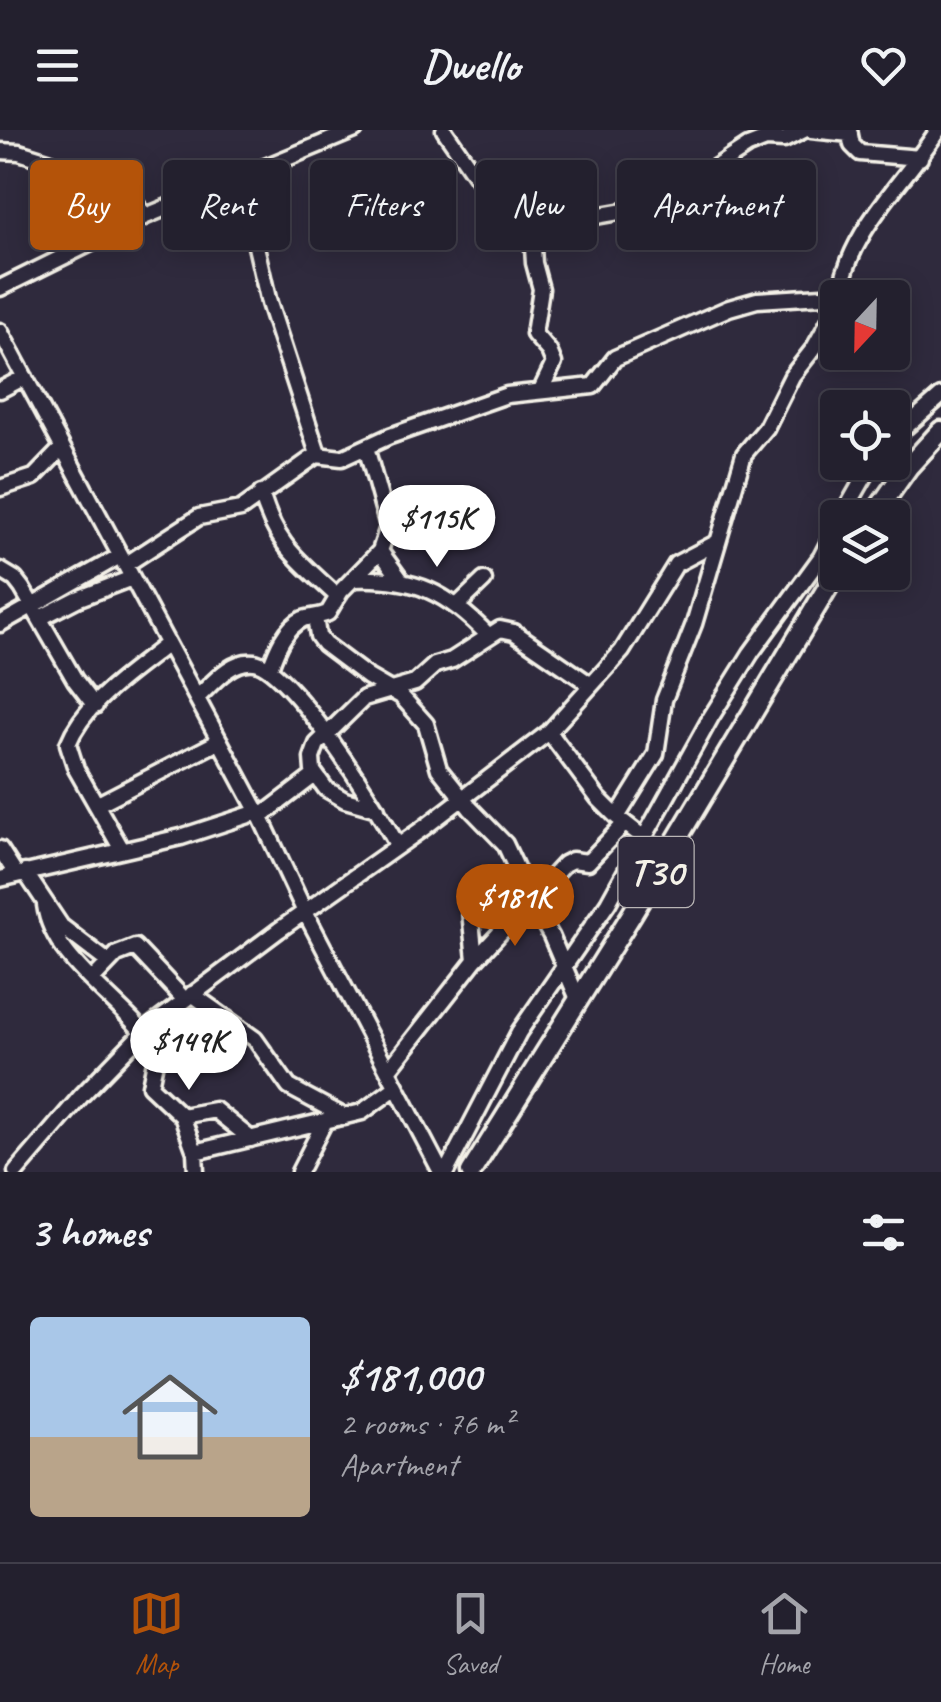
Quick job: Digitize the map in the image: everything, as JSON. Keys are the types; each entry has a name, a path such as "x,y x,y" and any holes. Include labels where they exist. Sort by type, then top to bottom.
{"main road":[{"path":"885,500 941,431"},
{"name":"T30","path":"471,1172 826,590"}],"street":[{"path":"444,130 476,176"},
{"path":"597,215 647,207 748,146 766,139 784,140 808,130 849,132 852,145 860,153 920,158"},
{"path":"842,280 860,234 938,130"},
{"path":"279,160 345,132"},
{"path":"0,151 20,152 48,161 89,189 131,199 146,216"},
{"path":"0,288 163,209"},
{"path":"257,250 269,303 318,445 317,455"},
{"path":"533,250 541,289 534,334 549,351 554,364 541,390"},
{"path":"0,624 66,604 199,518 233,512 317,455 337,459 390,436 507,396 593,386 615,358 740,304 820,300"},
{"path":"0,331 259,814 305,912 438,1169"},
{"path":"388,1071 475,960 564,864 572,860 588,862 621,820 656,754 664,700 694,624 744,454 766,428 792,376 820,336"},
{"path":"0,390 24,377"},
{"path":"910,423 941,396"},
{"path":"270,668 277,649 292,628 304,619 328,613 338,596 380,551 388,527 366,447"},
{"path":"0,488 34,477 62,448"},
{"path":"261,493 280,542 338,596"},
{"path":"16,1172 144,1031 549,732 612,663 676,564 716,543"},
{"path":"380,551 401,580"},
{"path":"438,1169 519,1032 608,903 741,668 820,558"},
{"path":"37,612 126,566"},
{"path":"0,570 15,578 94,706"},
{"path":"354,578 401,580 458,605 489,636"},
{"path":"458,605 484,580"},
{"path":"315,617 318,636 324,644 392,690 426,724 434,761 461,797 501,837 578,999"},
{"path":"425,827 406,827 338,797 315,776 312,758 324,734 364,698 415,682 434,664 452,660 500,629 514,632 591,685"},
{"path":"121,848 67,748 71,735 94,706 167,644"},
{"path":"196,698 240,663 270,668 324,734 398,845"},
{"path":"549,732 598,798 666,855"},
{"path":"98,804 220,742"},
{"path":"0,879 259,814 315,776"},
{"path":"0,849 72,937 108,962"},
{"path":"475,960 470,912 518,872"},
{"path":"45,904 59,944 144,1031 156,1052 150,1086 182,1116 195,1152 196,1172"},
{"path":"93,979 108,962 135,947 188,997 255,1039 289,1088 345,1117"},
{"path":"195,1152 345,1117 369,1108 395,1088"},
{"path":"182,1116 215,1110 251,1139"},
{"path":"299,1172 324,1123"}]}
